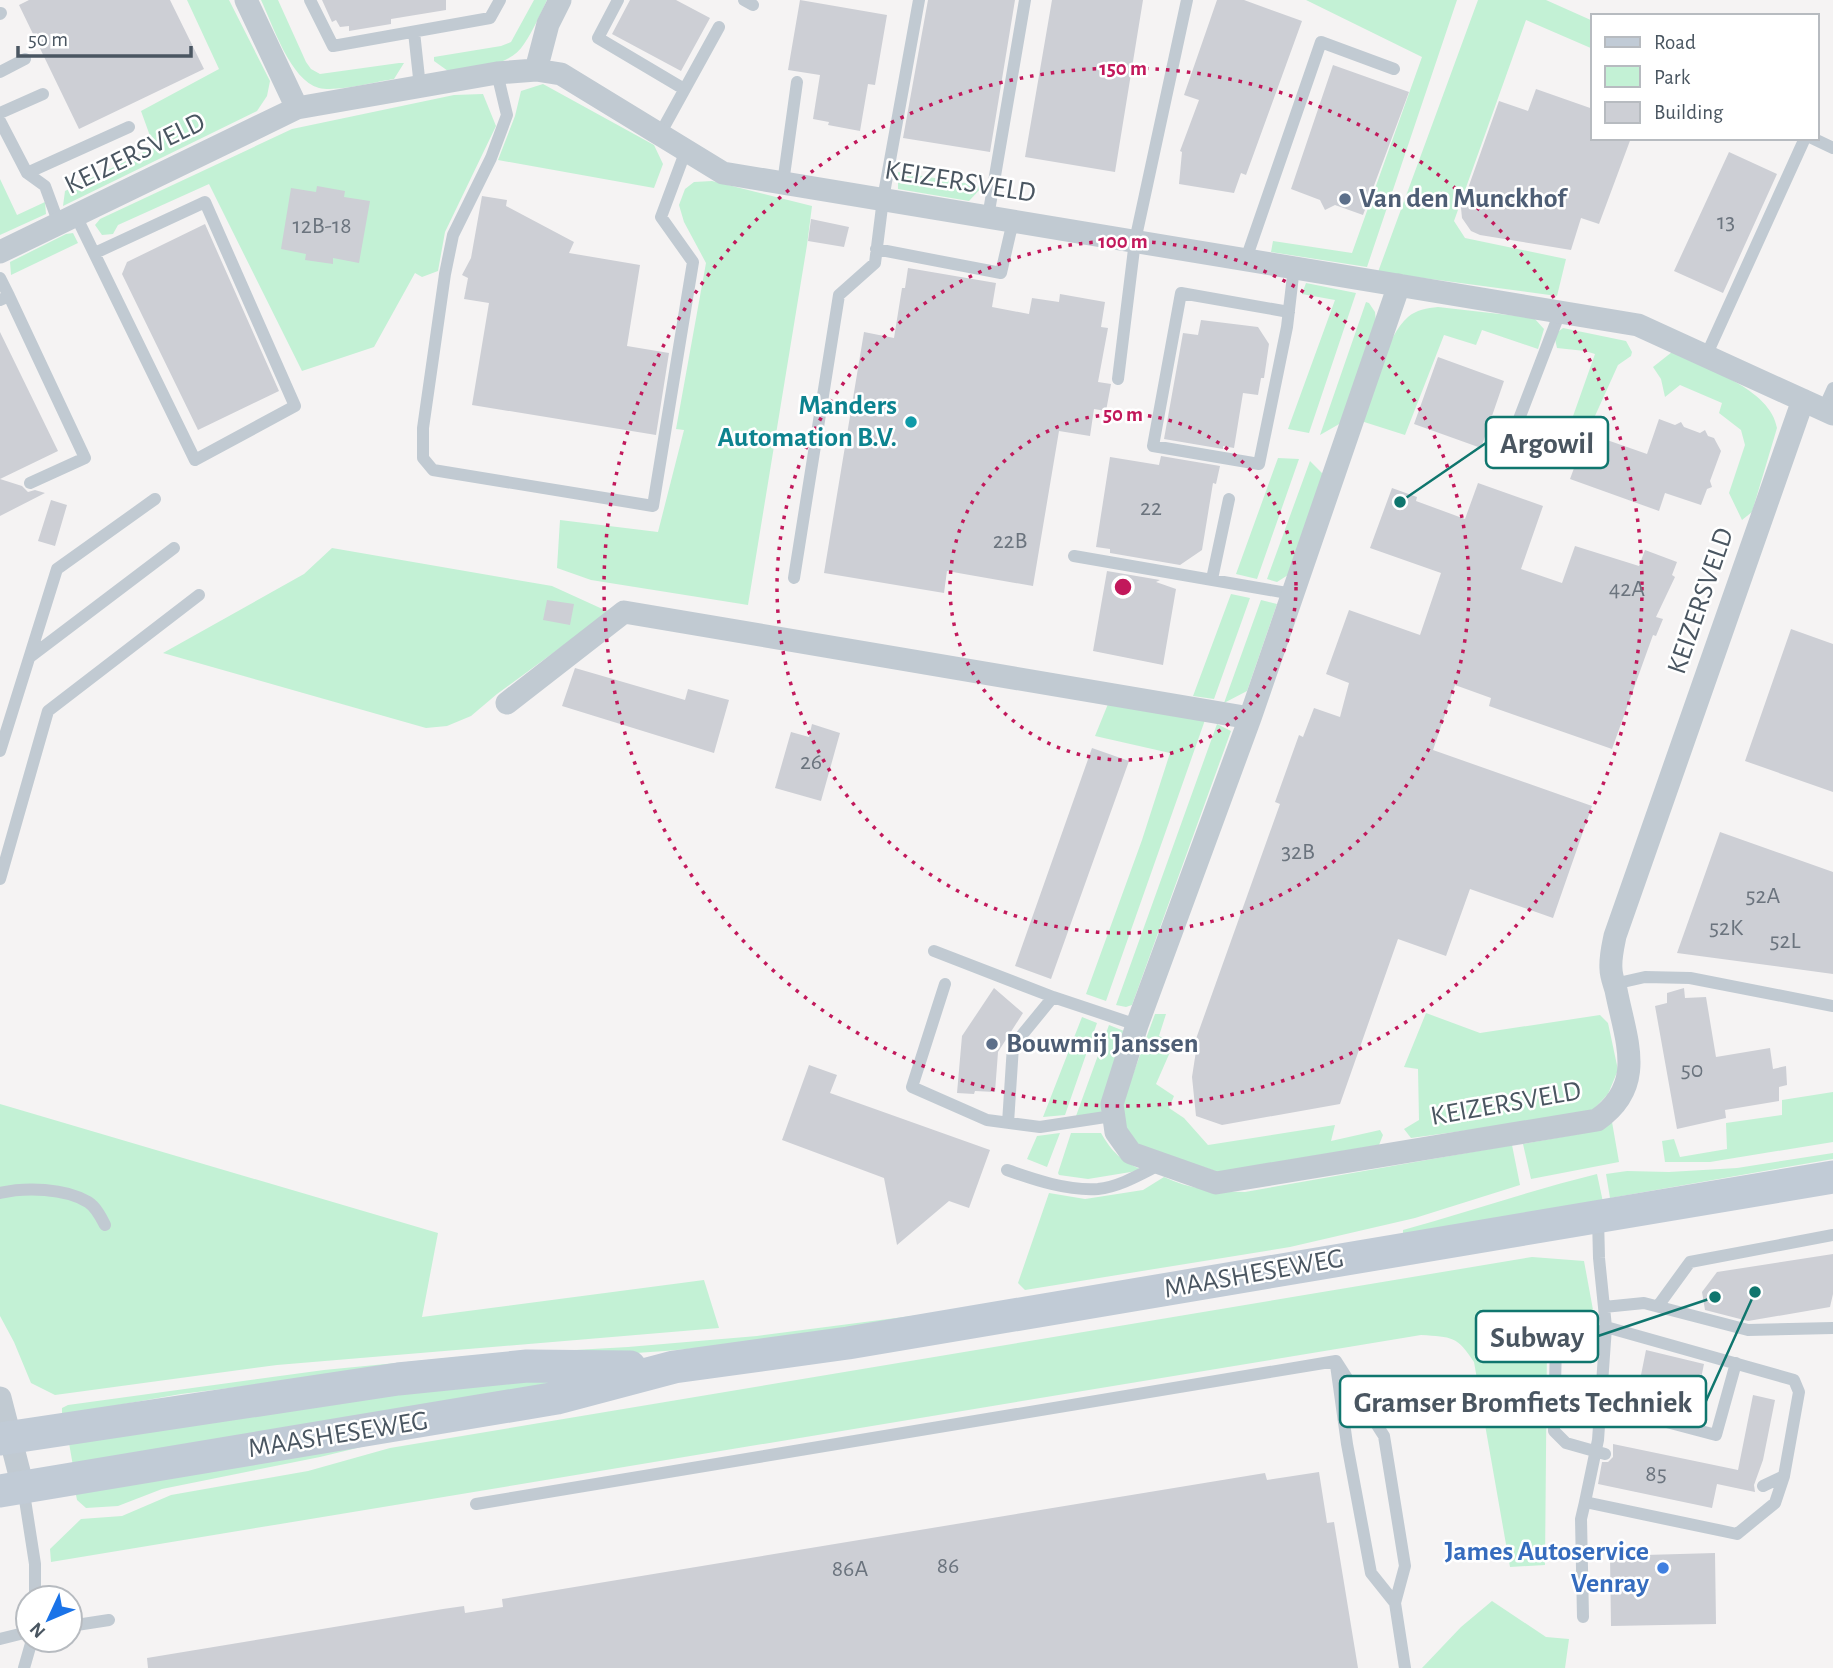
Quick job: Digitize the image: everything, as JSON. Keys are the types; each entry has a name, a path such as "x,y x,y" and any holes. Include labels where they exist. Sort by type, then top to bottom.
{"main road":[{"name":"MAASHESEWEG","path":"12,1489 557,1398 674,1367 848,1343 1833,1177"},
{"name":"MAASHESEWEG","path":"6,1439 398,1379 527,1366 674,1367"}],"street":[{"path":"246,0 297,108"},
{"path":"536,69 548,24 560,0"},
{"name":"KEIZERSVELD","path":"0,252 297,108 497,73 536,69 561,74 723,173 1638,325 1820,408 1615,936 1611,969 1629,1051 1629,1076 1620,1098 1610,1110 1597,1120 1216,1184 1131,1153 1116,1132 1112,1116"},
{"path":"1112,1116 1112,1104 1137,1025 1250,719 1399,285"},
{"path":"507,703 624,612 1250,719"},
{"path":"0,1398 12,1489"}],"lane":[{"path":"310,0 332,46 490,18 500,0"},
{"path":"618,0 597,38 684,89"},
{"path":"793,579 839,295 875,263 883,199 919,0"},
{"path":"988,217 1025,0"},
{"path":"1118,379 1135,241 1187,0"},
{"path":"660,134 719,27"},
{"path":"414,32 421,87"},
{"path":"1247,259 1321,42 1394,69"},
{"path":"0,72 25,60"},
{"path":"497,73 507,115 491,158 453,235 444,274 423,428 423,458 433,470 653,506 693,262 661,217 686,150"},
{"path":"783,183 797,82"},
{"path":"0,113 43,94"},
{"path":"0,121 27,173 45,186 67,220 95,253 195,460 295,406 205,202 95,253"},
{"path":"27,173 130,127"},
{"path":"1706,356 1804,140"},
{"path":"1816,140 1833,148"},
{"path":"876,249 1001,273 1013,221"},
{"path":"1289,312 1181,293 1153,446 1259,464 1289,312 1294,267"},
{"path":"0,278 4,298 85,458 30,483"},
{"path":"1506,453 1560,312"},
{"path":"1820,408 1833,388"},
{"path":"0,751 57,569 155,499"},
{"path":"1212,579 1229,499"},
{"path":"29,657 174,548"},
{"path":"1074,555 1293,594"},
{"path":"0,879 48,711 199,595"},
{"path":"934,951 1053,998 1137,1025"},
{"path":"1614,984 1645,977 1690,978 1833,1006"},
{"path":"945,984 912,1087 987,1120 1040,1126 1112,1116"},
{"path":"1008,1123 1013,1046 1053,998"},
{"path":"1007,1170 1046,1184 1099,1189 1159,1165"},
{"path":"0,1193 42,1190 64,1193 89,1203 105,1225"},
{"path":"1583,1617 1581,1519 1600,1453 1606,1327 1598,1216"},
{"path":"1658,1307 1690,1262 1833,1235"},
{"path":"1604,1307 1644,1303 1748,1330 1833,1328"},
{"path":"1585,1502 1737,1534 1775,1503 1784,1476 1799,1392 1794,1380 1606,1327"},
{"path":"1600,1453 1566,1443 1554,1431 1556,1342 1595,1338 1606,1327"},
{"path":"476,1504 1336,1361"},
{"path":"1336,1361 1384,1436 1405,1566 1395,1602 1405,1668"},
{"path":"1336,1361 1347,1444 1371,1573 1395,1602"},
{"path":"1602,1385 1625,1411 1716,1435 1736,1363"},
{"path":"1763,1486 1784,1476"},
{"path":"12,1489 35,1564 35,1584"},
{"path":"84,1624 109,1620"}],"green space":[{"path":"187,0 229,0 270,81 267,96 257,111 63,206 65,191 154,147 141,111 219,69"},
{"path":"261,0 278,0 306,62 320,74 404,63 394,79 346,88 319,88 309,83 291,63"},
{"path":"534,0 547,0 527,39 509,58 490,65 448,71 434,61 434,57 511,42"},
{"path":"1306,0 1457,0 1367,267 1271,252 1273,241 1352,253 1422,57"},
{"path":"1478,0 1546,0 1591,20 1591,48 1526,20 1454,221 1465,238 1566,259 1557,296 1378,272"},
{"path":"543,84 654,145 663,164 654,188 498,160 515,116 521,91"},
{"path":"483,94 496,126 445,232 438,271 422,277 415,273 374,347 302,371 209,184 118,225 113,234 102,235 95,225 100,219 292,129 454,95"},
{"path":"898,172 983,186 969,201 898,189"},
{"path":"0,179 17,215 45,202 46,214 0,235"},
{"path":"712,181 812,206 748,605 591,580 557,568 560,520 658,532 684,430 676,429 706,263 684,222 679,205 685,189 694,182"},
{"path":"73,233 78,243 11,275 10,262"},
{"path":"1306,283 1356,293 1309,433 1288,429 1335,300 1302,294"},
{"path":"1366,302 1375,312 1376,322 1341,423 1320,435"},
{"path":"1438,307 1534,318 1544,329 1538,349 1482,330 1476,345 1444,335 1405,435 1361,421 1386,351 1400,326 1415,313"},
{"path":"1563,328 1626,341 1632,352 1631,356 1618,365 1590,427 1572,419 1595,354 1557,348 1554,335"},
{"path":"1672,352 1735,381 1763,402 1772,414 1777,428 1752,512 1742,520 1729,493 1745,445 1741,430 1719,413 1722,403 1680,385 1665,397 1661,379 1653,367"},
{"path":"1278,458 1299,459 1257,579 1236,574"},
{"path":"1310,461 1323,474 1288,575 1277,582 1267,579"},
{"path":"332,548 552,586 609,612 471,716 447,726 426,728 163,653 304,574"},
{"path":"1231,594 1250,598 1214,699 1193,696"},
{"path":"1261,600 1277,604 1247,691 1224,703"},
{"path":"1108,704 1205,720 1106,1001 1086,994 1142,840 1170,753 1095,736"},
{"path":"1217,724 1231,731 1132,1005 1116,1005"},
{"path":"1426,1013 1480,1033 1600,1015 1608,1023 1618,1070 1608,1094 1593,1110 1550,1119 1411,1138 1404,1129 1419,1120 1418,1069 1404,1067"},
{"path":"1155,1014 1166,1014 1159,1036 1174,1043 1156,1084 1174,1096 1169,1108 1184,1118 1208,1145 1335,1125 1331,1141 1380,1130 1383,1135 1379,1145 1218,1172 1138,1145 1128,1137 1121,1107"},
{"path":"1082,1017 1097,1023 1065,1115 1043,1117"},
{"path":"1109,1025 1124,1031 1101,1114 1076,1116"},
{"path":"1833,1092 1833,1142 1710,1162 1665,1162 1662,1141 1674,1139 1680,1157 1727,1149 1726,1123 1782,1115 1782,1100"},
{"path":"0,1104 438,1233 422,1317 704,1280 719,1328 277,1365 55,1395 31,1383 0,1316"},
{"path":"1612,1122 1619,1162 1531,1179 1523,1144 1595,1131"},
{"path":"1060,1133 1047,1167 1027,1159 1037,1136"},
{"path":"1071,1133 1101,1133 1118,1156 1143,1170 1088,1179 1059,1175"},
{"path":"1512,1145 1520,1185 1415,1218 1290,1247 1025,1290 1018,1283 1049,1193 1085,1199 1143,1190 1164,1177 1203,1189 1245,1192"},
{"path":"1833,1153 1833,1159 1610,1198 1606,1174 1737,1168"},
{"path":"1597,1174 1603,1202 1403,1238 1403,1230"},
{"path":"1532,1257 1584,1261 1596,1326 1543,1331 1547,1341 1545,1565 1510,1567 1474,1362 1463,1347 1453,1340 1421,1335 51,1562 50,1549 81,1519 122,1516 171,1495 308,1471 390,1448"},
{"path":"950,1311 765,1342 360,1372 181,1394 62,1415 62,1408 68,1405 324,1370 468,1356 757,1336"},
{"path":"570,1378 573,1381 73,1466 69,1443 343,1395"},
{"path":"386,1441 162,1489 118,1506 86,1508 77,1500 74,1485"},
{"path":"1492,1601 1546,1637 1569,1639 1565,1668 1422,1668 1461,1627"}],"building":[{"path":"29,0 170,0 204,69 79,129 19,5"},
{"path":"322,0 446,0 446,10 391,19 391,24 349,31 349,26 340,27 336,20 332,22"},
{"path":"630,0 676,0 710,18 681,71 612,34"},
{"path":"800,0 887,15 875,85 868,84 860,131 828,125 829,122 813,119 820,75 788,70"},
{"path":"928,0 1015,0 990,152 903,138"},
{"path":"1052,0 1143,0 1115,172 1025,157"},
{"path":"1217,0 1244,0 1302,21 1246,175 1241,173 1234,193 1179,184 1180,151 1199,100 1184,95"},
{"path":"1333,65 1409,92 1363,215 1335,205 1325,210 1320,200 1291,189"},
{"path":"1536,89 1591,108 1591,140 1630,140 1599,224 1581,218 1571,250 1480,235 1471,231 1462,218 1461,208 1499,101 1528,111"},
{"path":"1729,152 1777,174 1723,293 1674,271"},
{"path":"317,186 345,191 344,197 370,201 359,263 333,258 333,264 305,260 306,254 281,249 291,188 316,192"},
{"path":"482,196 507,200 506,206 574,242 569,253 640,265 627,346 669,353 656,435 472,405 489,303 464,299 468,278 462,275 471,258"},
{"path":"811,219 849,227 844,247 808,241"},
{"path":"205,224 279,391 198,430 122,274 127,262"},
{"path":"908,268 996,283 992,307 1029,314 1032,298 1059,302 1060,294 1105,302 1101,327 1108,328 1098,382 1111,384 1106,411 1094,409 1090,436 1059,431 1033,586 947,571 944,593 824,573 864,332 894,338"},
{"path":"1201,320 1258,327 1269,344 1264,378 1261,378 1258,395 1243,393 1234,448 1223,446 1223,449 1164,439 1183,333 1198,335"},
{"path":"0,332 58,451 0,479"},
{"path":"1438,357 1504,381 1481,448 1414,424"},
{"path":"1659,419 1675,425 1681,422 1684,427 1700,433 1705,430 1708,436 1714,438 1721,451 1710,481 1712,487 1707,489 1701,505 1665,493 1659,511 1570,479 1587,433 1647,454"},
{"path":"1161,456 1220,466 1216,484 1213,483 1202,550 1180,565 1110,553 1110,549 1096,547 1110,457 1159,465"},
{"path":"0,479 22,486 28,492 35,490 45,493 0,516"},
{"path":"1478,483 1543,506 1521,569 1562,583 1575,546 1639,566 1645,550 1677,562 1672,575 1675,577 1656,617 1663,619 1656,636 1653,635 1612,749 1489,706 1491,698 1455,685 1433,750 1592,806 1553,918 1470,889 1446,956 1398,939 1340,1104 1222,1125 1196,1116 1192,1077 1196,1051 1192,1050 1280,804 1275,802 1299,735 1303,737 1314,708 1340,717 1349,683 1326,674 1349,610 1420,635 1441,573 1370,548 1392,488 1417,497 1416,501 1465,519"},
{"path":"51,500 67,505 55,546 38,541"},
{"path":"1107,571 1160,580 1156,582 1176,589 1163,665 1093,651"},
{"path":"547,600 574,604 570,625 543,620"},
{"path":"1791,629 1833,644 1833,792 1745,761"},
{"path":"575,668 685,700 688,689 729,700 714,753 562,706"},
{"path":"812,724 840,733 821,801 775,788 791,732 809,737"},
{"path":"1092,748 1129,761 1051,979 1015,966"},
{"path":"1720,832 1833,872 1833,974 1677,953"},
{"path":"994,988 1023,1013 998,1052 995,1092 957,1093 962,1036"},
{"path":"1684,988 1685,998 1706,997 1716,1057 1770,1048 1773,1069 1786,1066 1787,1085 1779,1087 1779,1101 1725,1110 1726,1118 1677,1129 1655,1006 1667,1003 1667,993"},
{"path":"809,1065 837,1075 830,1093 990,1150 969,1208 949,1201 897,1245 884,1178 782,1140"},
{"path":"1833,1254 1833,1294 1830,1307 1748,1321 1705,1310 1702,1292 1717,1272"},
{"path":"1646,1350 1704,1364 1697,1398 1639,1385"},
{"path":"1753,1395 1775,1400 1763,1460 1754,1485 1755,1492 1717,1484 1712,1508 1598,1484 1602,1462 1608,1462 1613,1457 1613,1444 1738,1470"},
{"path":"1319,1472 1327,1523 1334,1522 1358,1668 148,1668 147,1658 443,1609 464,1606 465,1613 503,1607 502,1599 1265,1473 1267,1480"},
{"path":"1715,1553 1716,1624 1611,1626 1610,1556"}],"place":[{"name":"Van den Munckhof","path":"1345,199"},
{"name":"Manders Automation B.V.","path":"911,422"},
{"name":"Argowil","path":"1400,502"},
{"name":"Bouwmij Janssen","path":"992,1044"},
{"name":"Gramser Bromfiets Techniek","path":"1755,1292"},
{"name":"Subway","path":"1715,1297"},
{"name":"James Autoservice Venray","path":"1663,1568"}]}
